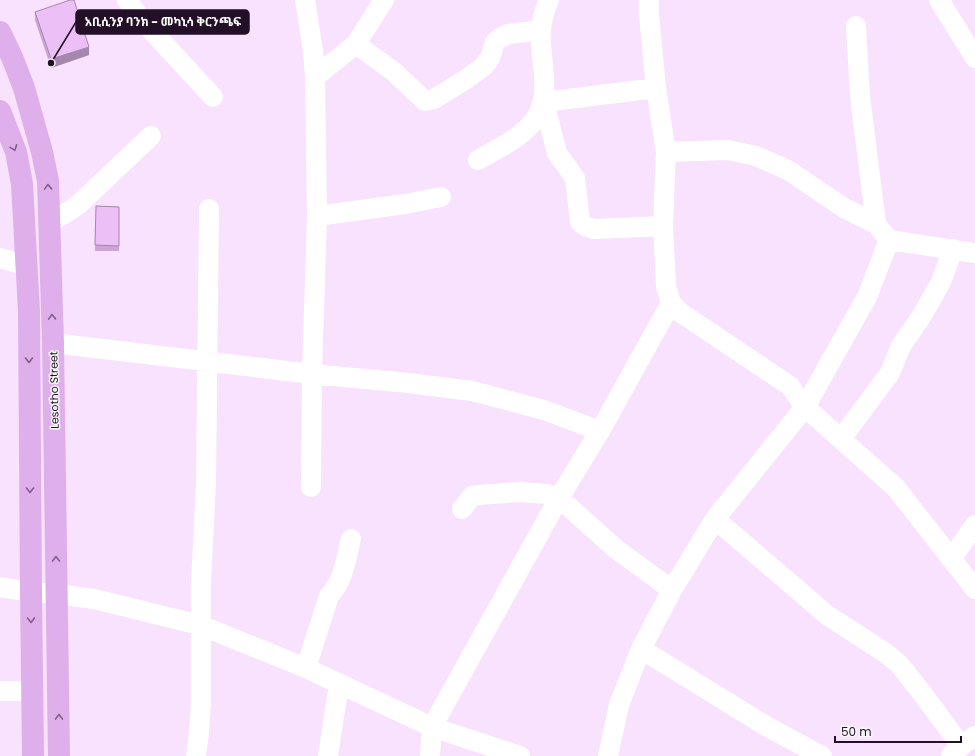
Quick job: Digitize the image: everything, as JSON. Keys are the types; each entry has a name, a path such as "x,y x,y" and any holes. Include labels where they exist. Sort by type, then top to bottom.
{"main road":[{"name":"Lesotho Street","path":"0,32 24,88 42,152 48,181 53,343 59,756"},
{"path":"0,111 16,152 22,184 27,266 29,311 33,756"}],"street":[{"path":"127,0 142,20 213,97"},
{"path":"305,0 313,51 315,77 317,216 312,374 311,487"},
{"path":"315,77 356,44 384,0"},
{"path":"548,0 544,10 541,30 544,102 557,153 575,178 580,222 585,226 594,228 662,226"},
{"path":"649,0 656,88 666,152 662,226 666,286 671,303 681,313 790,386 805,407 896,488 975,589"},
{"path":"939,0 975,58"},
{"path":"856,26 860,96 876,224"},
{"path":"356,44 393,71 425,101 434,99 484,67 490,58 495,42 500,38 509,34 541,30"},
{"path":"544,102 656,88"},
{"path":"478,160 520,135 533,122 544,102"},
{"path":"49,222 78,205 151,136"},
{"path":"666,152 728,150 756,156 788,170 844,208 876,224 889,240 975,253"},
{"path":"317,216 404,204 441,197"},
{"path":"196,756 201,703 200,582 206,483 208,209"},
{"path":"608,756 619,706 641,649 672,590 715,519 805,407 866,297 889,240"},
{"path":"841,439 890,373 901,346 942,282 953,249"},
{"path":"0,258 27,266"},
{"path":"430,756 432,727 559,498 600,430 671,303"},
{"path":"53,343 207,362 472,391 544,410 600,430"},
{"path":"462,509 472,496 478,495 519,492 547,494 559,498 616,549 672,590"},
{"path":"715,519 827,615 884,652 899,664 962,746"},
{"path":"951,559 975,525"},
{"path":"306,668 330,596 337,588 341,579 351,539"},
{"path":"0,587 94,599 200,625 306,668 432,727 520,756"},
{"path":"641,649 766,726 822,756"},
{"path":"328,756 339,684"},
{"path":"0,691 33,691"}],"building":[{"path":"74,0 89,47 51,59 35,12"},
{"path":"96,206 119,207 119,246 95,245"}],"place":[{"name":"አቢሲንያ ባንክ - መካኒሳ ቅርንጫፍ","path":"51,63"}]}
